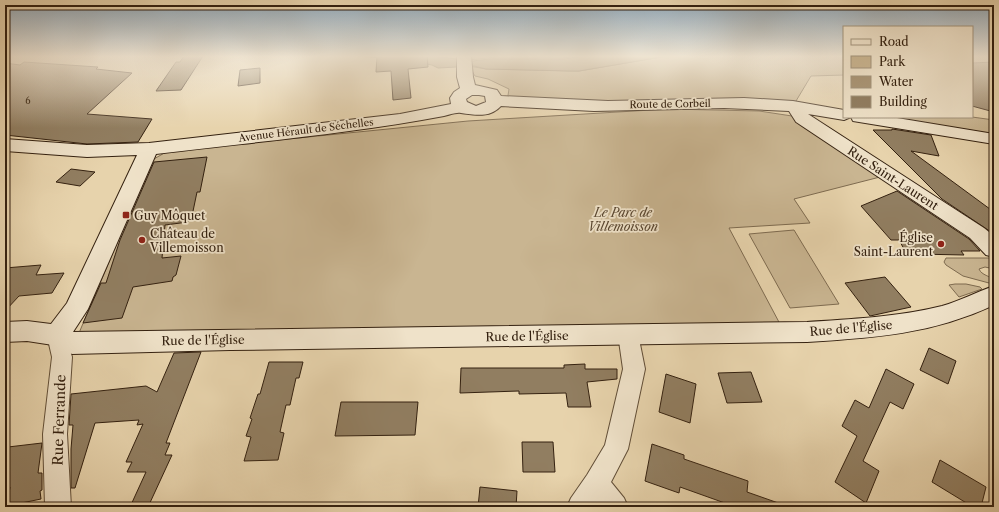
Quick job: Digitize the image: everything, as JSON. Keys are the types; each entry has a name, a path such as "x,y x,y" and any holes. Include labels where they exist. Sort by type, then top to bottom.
{"street":[{"path":"467,80 469,91"},
{"path":"462,107 459,104 458,98 469,91 479,90 488,92 494,96 496,101"},
{"name":"Route de Corbeil","path":"496,101 556,105 607,106 731,103 793,106 843,115"},
{"name":"Avenue Hérault de Séchelles","path":"5,145 87,151 149,148 400,119 462,107 471,110 482,110 491,107 496,101"},
{"name":"Rue Saint-Laurent","path":"793,106 802,118 977,233 994,249"},
{"path":"865,118 994,139"},
{"path":"56,335 76,309 149,148"},
{"name":"Rue de l'Église","path":"5,332 27,331 56,335 72,343 230,339 807,332 887,325 940,316 971,306 994,295"},
{"path":"580,507 596,484 616,448 634,369 628,334"},
{"name":"Rue Ferrande","path":"56,335 62,357 55,434 58,507"},
{"path":"596,484 615,507"}],"green space":[{"path":"490,80 809,80 793,106 507,102 509,89"},
{"name":"Le Parc de Villemoisson","path":"668,109 759,111 792,116 880,177 794,199 810,223 729,228 780,324 79,333 152,160 168,151 468,121"},
{"path":"973,117 994,120 994,139 887,122 897,118"},
{"path":"794,230 839,304 790,308 749,234"},
{"path":"946,258 993,258 994,269 985,267 979,269 982,273 994,281 989,283 963,276 946,265 944,262"},
{"path":"966,284 980,287 982,289 959,297 949,285"}],"building":[{"path":"5,80 124,80 87,114 152,119 138,142 87,144 5,135"},
{"path":"164,80 188,80 181,90 156,91"},
{"path":"239,80 260,80 260,83 238,86"},
{"path":"392,80 409,80 411,98 393,100"},
{"path":"973,80 994,80 994,112 973,106"},
{"path":"892,129 931,135 939,156 911,151 994,212 994,234 942,199 873,130"},
{"name":"Château de Villemoisson","path":"207,157 200,192 197,192 192,216 189,218 188,222 165,225 162,258 181,256 176,275 173,277 172,281 133,287 122,318 83,323 101,283 106,283 120,240 154,162"},
{"path":"71,169 95,172 80,186 56,182"},
{"path":"897,191 969,239 980,251 961,251 964,255 916,254 908,249 904,249 899,240 891,240 861,206"},
{"path":"41,265 36,275 64,273 52,293 19,296 5,311 5,268"},
{"path":"885,277 911,307 870,316 845,283"},
{"path":"929,348 956,361 948,384 920,370"},
{"path":"201,352 166,443 170,443 165,455 172,455 148,507 130,507 146,472 127,472 132,462 126,462 143,424 137,425 139,420 95,423 75,488 71,488 71,449 73,425 69,425 71,394 146,386 157,392 174,353"},
{"path":"269,362 303,362 299,378 296,378 290,405 286,405 280,432 284,433 278,460 244,461 251,437 246,436 252,419 250,418 258,394 260,394"},
{"path":"585,364 585,369 617,369 617,379 587,382 591,407 568,407 566,393 519,394 519,391 460,393 461,368 564,368 564,365"},
{"path":"886,369 914,384 903,409 890,402 863,461 879,471 866,503 835,482 857,436 842,426 855,400 869,408"},
{"path":"751,372 762,402 727,403 718,373"},
{"path":"666,374 696,384 690,423 659,412"},
{"path":"341,402 418,402 415,435 335,436"},
{"path":"522,442 553,442 555,472 523,472"},
{"path":"42,443 38,473 42,473 42,490 40,491 41,499 7,506 10,487 5,488 5,453 8,447"},
{"path":"652,444 684,455 684,459 748,481 747,492 784,505 783,507 736,507 680,487 679,493 645,481"},
{"path":"940,460 986,487 981,507 973,507 932,482"},
{"path":"480,487 517,491 516,507 478,507"}],"place":[{"name":"Guy Môquet","path":"126,215"},
{"name":"Château de Villemoisson","path":"142,240"},
{"name":"Église Saint-Laurent","path":"941,244"}]}
